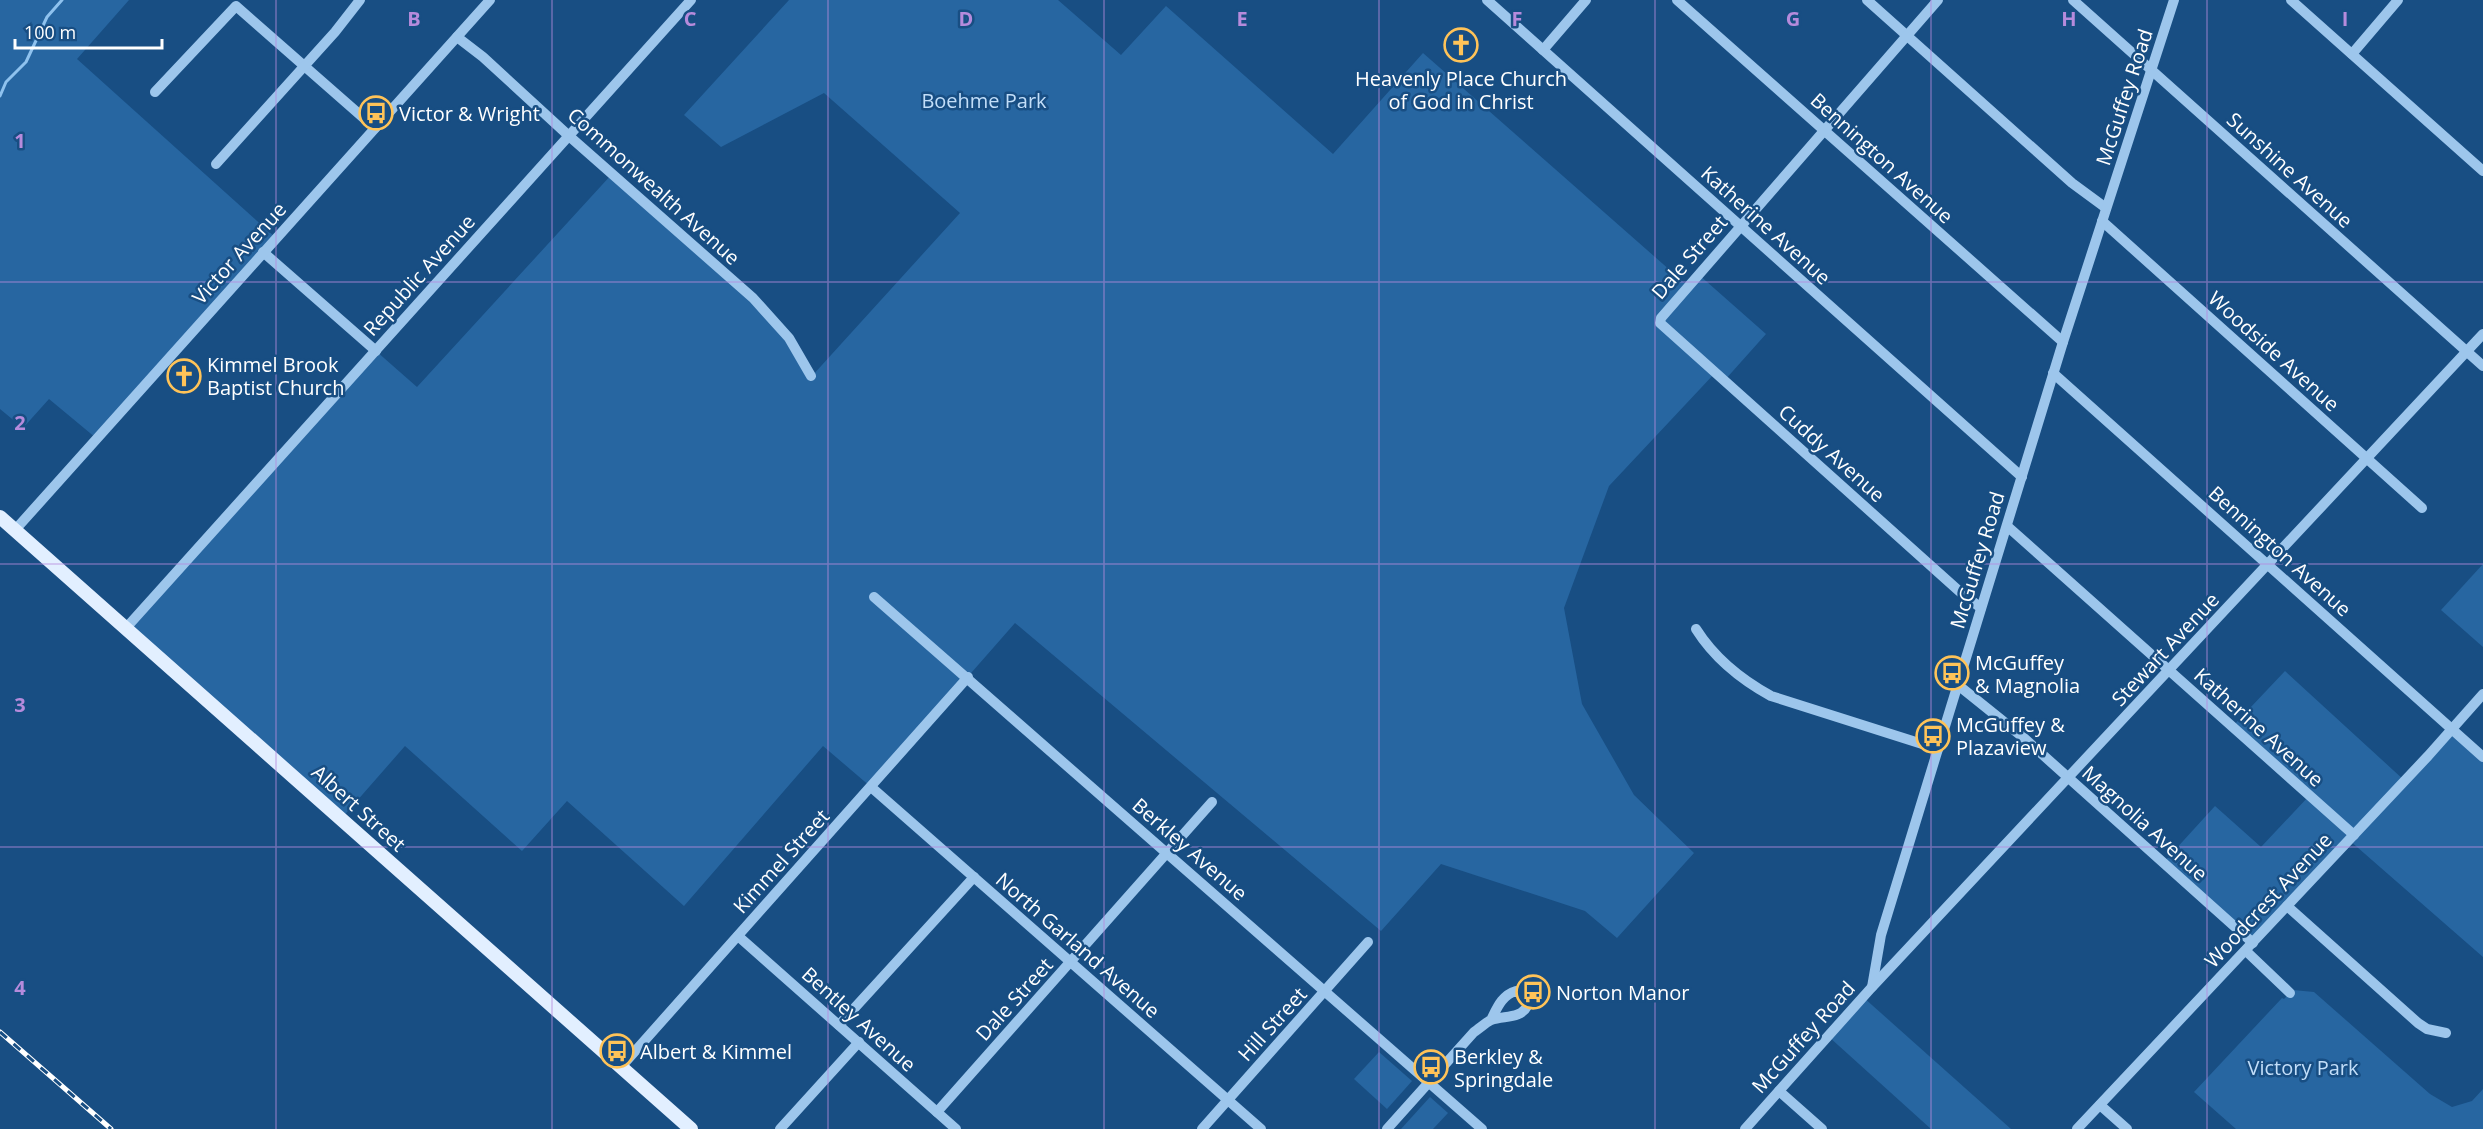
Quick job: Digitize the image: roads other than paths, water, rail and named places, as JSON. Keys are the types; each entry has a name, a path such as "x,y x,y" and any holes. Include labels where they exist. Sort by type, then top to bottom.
{"main road":[{"name":"Albert Street","path":"0,517 691,1129"}],"street":[{"path":"216,164 305,66 360,0"},
{"name":"Victor Avenue","path":"15,530 490,0"},
{"name":"Republic Avenue","path":"126,628 691,0"},
{"name":"Katherine Avenue","path":"1487,0 2022,477"},
{"path":"1543,50 1586,0"},
{"name":"Bennington Avenue","path":"1677,0 2063,342"},
{"path":"1867,0 2072,183 2106,208"},
{"name":"Dale Street","path":"1660,323 1661,318 1740,225 1938,0"},
{"name":"Sunshine Avenue","path":"2073,0 2483,366"},
{"name":"McGuffey Road","path":"1745,1129 1872,987 1878,944 2063,342 2174,0"},
{"path":"2291,0 2483,171"},
{"path":"2352,54 2398,0"},
{"path":"155,92 236,6 375,128"},
{"name":"Commonwealth Avenue","path":"457,37 483,57 753,298 789,338 811,376"},
{"name":"Woodside Avenue","path":"2102,221 2422,508"},
{"path":"264,252 376,351"},
{"name":"Cuddy Avenue","path":"1660,323 1959,591 1981,608"},
{"name":"Stewart Avenue","path":"1872,987 2483,334"},
{"name":"Bennington Avenue","path":"2054,373 2483,757"},
{"name":"Katherine Avenue","path":"2007,526 2354,835"},
{"name":"Berkley Avenue","path":"874,597 1482,1129"},
{"path":"1696,629 1715,655 1731,670 1771,696 1938,749"},
{"name":"Kimmel Street","path":"621,1067 968,677"},
{"name":"Magnolia Avenue","path":"1958,685 2015,730 2068,779 2249,947 2290,993"},
{"name":"Woodcrest Avenue","path":"2077,1129 2288,906 2483,694"},
{"name":"North Garland Avenue","path":"872,787 1261,1129"},
{"name":"Dale Street","path":"937,1112 1212,802"},
{"path":"839,1025 974,877"},
{"path":"2288,906 2418,1023 2427,1029 2446,1033"},
{"name":"Bentley Avenue","path":"738,936 956,1129"},
{"name":"Hill Street","path":"1202,1129 1368,942"},
{"path":"1387,1129 1474,1032 1491,1020"},
{"path":"780,1129 859,1042"},
{"path":"1779,1091 1822,1129"},
{"path":"2100,1105 2127,1129"}],"waterway":[{"path":"0,96 6,82 26,62 47,17 62,0"}],"railway":[{"path":"0,1032 111,1129"}],"place":[{"name":"Heavenly Place Church of God in Christ","path":"1461,45"},
{"name":"Victor & Wright","path":"376,113"},
{"name":"Kimmel Brook Baptist Church","path":"184,376"},
{"name":"McGuffey & Magnolia","path":"1952,673"},
{"name":"McGuffey & Plazaview","path":"1933,736"},
{"name":"Norton Manor","path":"1533,992"},
{"name":"Albert & Kimmel","path":"617,1051"},
{"name":"Berkley & Springdale","path":"1431,1067"}],"park label":[{"name":"Boehme Park","path":"984,100"},
{"name":"Victory Park","path":"2303,1067"}]}
